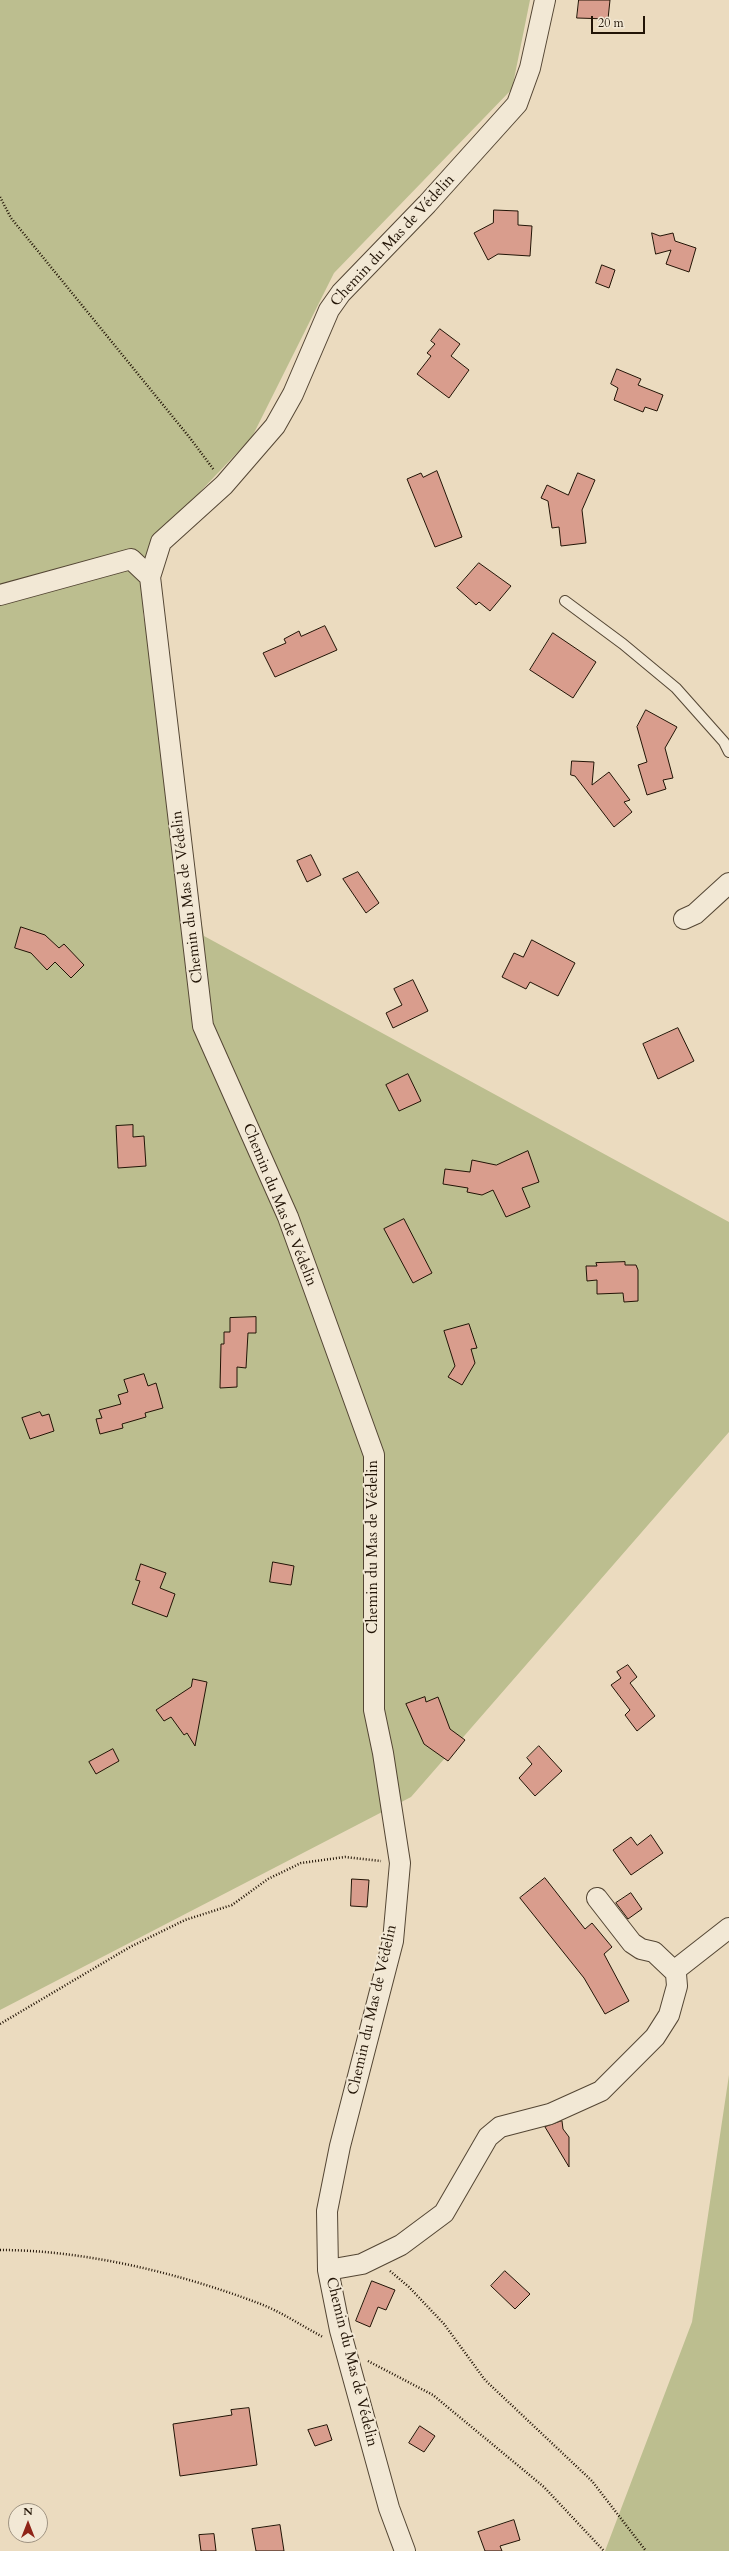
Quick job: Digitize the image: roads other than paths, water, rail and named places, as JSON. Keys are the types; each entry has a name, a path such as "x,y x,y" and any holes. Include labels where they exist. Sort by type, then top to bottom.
{"street":[{"name":"Chemin du Mas de Védelin","path":"405,2551 389,2508 345,2349 328,2270 327,2212 340,2146 393,1941 400,1863 383,1753 374,1710 376,1502 374,1455 288,1217 203,1026 150,577 161,542 224,485 275,426 285,410 329,310 341,293 427,204 517,104 530,68 545,0"},
{"path":"0,595 131,559 150,577"},
{"path":"684,919 696,914 729,883"},
{"path":"328,2270 362,2264 401,2245 444,2213 488,2138 500,2127 550,2114 600,2092 655,2037 669,2015 677,1986 676,1974 654,1952 642,1950 632,1944 597,1898"},
{"path":"674,1971 729,1928"}],"lane":[{"path":"565,601 623,644 676,688 724,742 729,752"}]}
